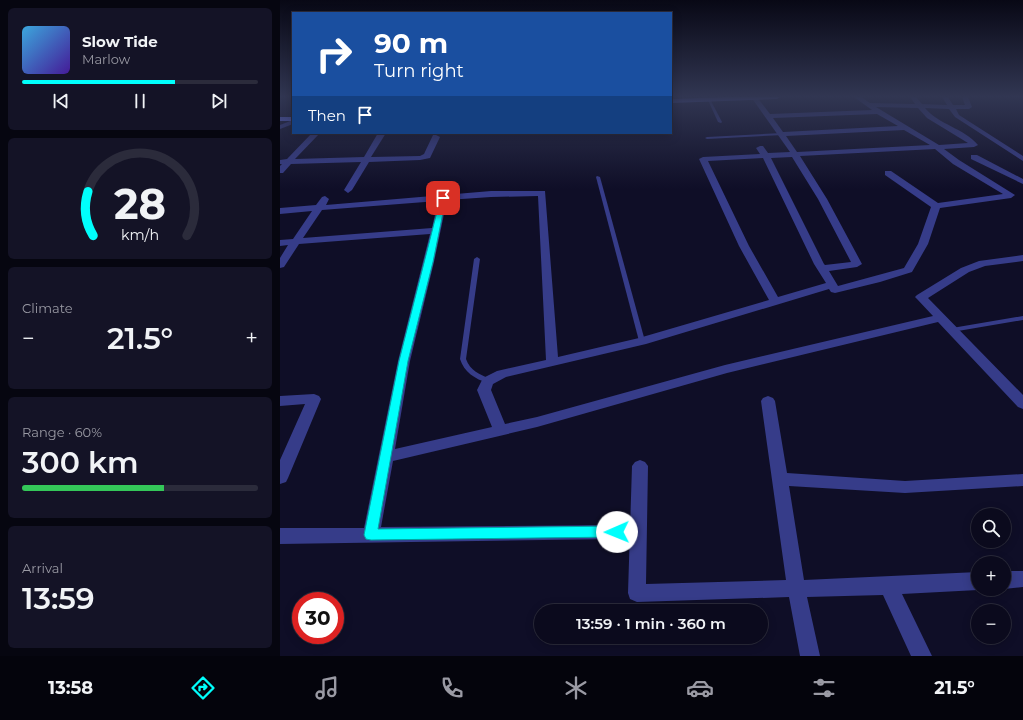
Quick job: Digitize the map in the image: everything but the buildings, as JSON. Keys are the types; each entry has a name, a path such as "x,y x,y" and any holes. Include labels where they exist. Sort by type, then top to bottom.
{"street":[{"path":"777,128 796,156 857,264 822,269"},
{"path":"782,134 906,128 931,142 936,147 987,181 1011,195 936,206 888,173"},
{"path":"775,301 744,246 703,159 763,152 796,156 974,145 968,139 948,128"},
{"path":"975,128 1023,159"},
{"path":"280,171 284,162 315,134"},
{"path":"348,190 381,134"},
{"path":"284,162 365,161 424,157 427,156 436,137"},
{"path":"763,152 822,269 835,290 908,270 922,244 936,206"},
{"path":"974,157 1020,180"},
{"path":"987,181 1020,180"},
{"path":"280,211 491,194 542,193 552,362"},
{"path":"371,535 404,361 443,198"},
{"path":"280,265 324,199"},
{"path":"280,243 436,231"},
{"path":"1023,258 984,263 965,270 921,297 1023,404"},
{"path":"500,430 484,390 488,380 502,374 642,341 832,285"},
{"path":"385,457 537,422 725,369 940,318"},
{"path":"280,401 314,399 280,478"},
{"path":"768,402 796,588 810,656"},
{"path":"640,466 637,593 888,586 971,581"},
{"path":"779,479 905,487 1023,480"},
{"path":"280,536 617,532"},
{"path":"888,586 922,656"}],"lane":[{"path":"706,138 782,134"},
{"path":"598,177 642,341"},
{"path":"477,259 463,358 465,366 471,373 488,380"},
{"path":"952,330 1023,318"}],"route":[{"path":"443,198 429,262 404,361 371,535 617,532"}]}
